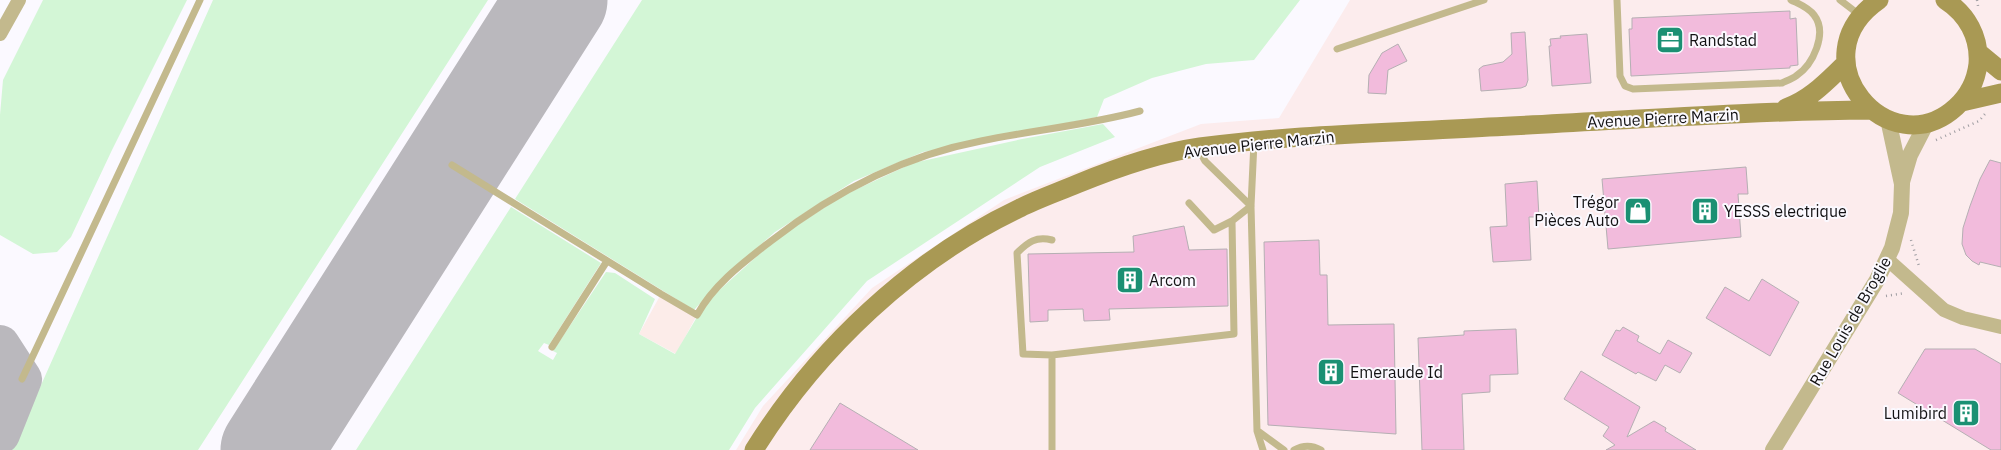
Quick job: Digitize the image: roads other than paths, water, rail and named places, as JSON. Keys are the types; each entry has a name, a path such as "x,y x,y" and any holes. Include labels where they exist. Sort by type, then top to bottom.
{"main road":[{"path":"1879,0 1861,16 1851,33 1846,63 1856,94 1871,110 1901,123 1927,122 1940,118 1962,102 2001,93"},
{"path":"1945,0 1963,8 1973,32 1978,52 1975,78 1962,102"},
{"path":"1978,52 2001,72"},
{"path":"1776,112 1800,102 1814,93 1846,63"},
{"name":"Avenue Pierre Marzin","path":"754,450 794,393 830,350 888,294 950,249 1019,208 1078,183 1145,160 1198,148 1290,138 1776,112 1871,110"}],"street":[{"path":"0,34 18,0"},
{"name":"Rue Louis de Broglie","path":"1888,119 1902,184"},
{"name":"Rue Louis de Broglie","path":"1773,450 1878,280 1892,248 1901,213 1902,184 1910,155 1927,122"},
{"path":"1887,259 1944,310 1963,318 2001,327"}],"lane":[{"path":"22,379 200,0"},
{"path":"1337,48 1484,0"},
{"path":"1617,0 1620,76 1625,86 1633,89 1782,83 1795,77 1804,69 1814,54 1819,34 1817,20 1812,12 1791,0"},
{"path":"1840,0 1861,16"},
{"path":"452,165 697,314 707,297 748,259 806,213 864,180 920,156 980,141 1088,123 1140,111"},
{"path":"1254,142 1251,206 1257,431 1263,450"},
{"path":"1198,148 1205,161 1251,206"},
{"path":"1189,203 1214,230 1251,206"},
{"path":"1052,240 1042,237 1029,241 1017,253 1023,354 1052,355 1234,334 1232,220"},
{"path":"552,347 607,261"},
{"path":"1052,355 1052,450"},
{"path":"1257,431 1284,450"},
{"path":"1294,450 1306,446 1321,450"}],"place":[{"name":"Randstad","path":"1670,40"},
{"name":"Trégor Pièces Auto","path":"1638,211"},
{"name":"YESSS electrique","path":"1705,211"},
{"name":"Arcom","path":"1130,280"},
{"name":"Emeraude Id","path":"1331,372"},
{"name":"Lumibird","path":"1966,413"}]}
